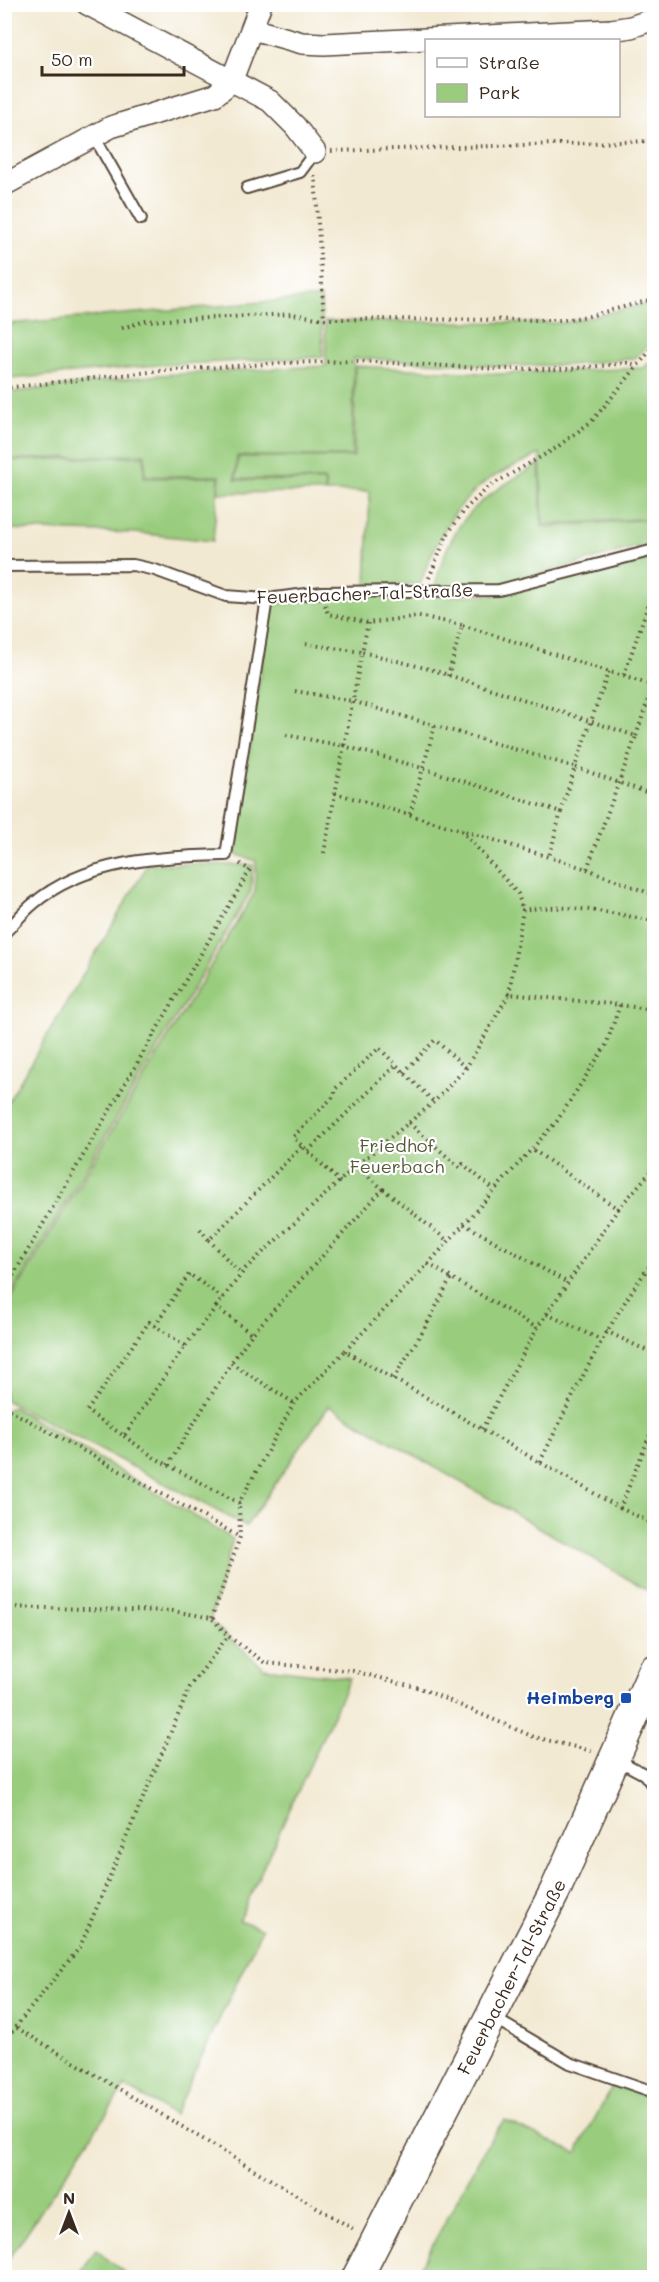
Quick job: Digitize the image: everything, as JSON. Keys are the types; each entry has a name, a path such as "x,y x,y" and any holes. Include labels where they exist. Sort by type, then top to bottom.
{"main road":[{"name":"Feuerbacher-Tal-Straße","path":"357,2277 492,2018 555,1891 654,1670"}],"street":[{"path":"87,4 270,101 295,126 315,152"},
{"path":"4,185 111,127 215,95 231,82 261,4"},
{"path":"426,39 611,30 631,27 654,19"},
{"path":"252,29 302,43 425,39"}],"lane":[{"path":"94,136 141,219"},
{"path":"247,188 300,172 315,152"},
{"name":"Feuerbacher-Tal-Straße","path":"4,566 133,565 155,570 226,596 267,600 322,592 499,590 654,550"},
{"path":"4,933 34,902 75,878 147,858 226,855 267,600"},
{"path":"615,1759 644,1774 654,1787"},
{"path":"492,2018 570,2063 654,2092"}],"path":[{"path":"324,319 315,152 654,141"},
{"path":"122,328 145,321 292,314 324,319 563,320 654,299"},
{"path":"425,590 435,559 466,508 490,486 556,448 592,421 654,346"},
{"path":"4,388 159,371 282,363 358,361 522,369 569,369 627,363 638,365"},
{"path":"624,675 654,588"},
{"path":"322,592 328,614 368,623 419,616 462,625 654,686 587,869"},
{"path":"324,854 368,623"},
{"path":"448,675 462,625"},
{"path":"306,644 362,652 448,675 636,736"},
{"path":"549,857 575,767 609,670"},
{"path":"295,691 352,701 435,725 575,767 654,795"},
{"path":"410,814 435,725"},
{"path":"286,735 344,746 561,812"},
{"path":"335,793 587,869 654,895"},
{"path":"124,1436 185,1346 241,1274 356,1166 434,1102 466,1068 509,994 523,910 518,894 461,830"},
{"path":"4,1292 250,870 226,855"},
{"path":"523,910 544,906 570,908 654,921"},
{"path":"509,994 654,1010"},
{"path":"212,1618 240,1537 239,1503 294,1403 428,1264 556,1121 606,1045 620,1005"},
{"path":"404,1072 435,1040 466,1068"},
{"path":"340,1182 293,1137 335,1095 335,1089 379,1047 434,1102"},
{"path":"308,1151 396,1065"},
{"path":"409,1123 460,1168 463,1164 493,1189"},
{"path":"209,1240 302,1146"},
{"path":"532,1149 618,1209"},
{"path":"356,1166 448,1241"},
{"path":"482,1429 537,1328 618,1209 654,1168"},
{"path":"168,1465 231,1363 252,1334 382,1189"},
{"path":"464,1224 568,1283"},
{"path":"200,1229 241,1274"},
{"path":"540,1462 601,1340 625,1299 654,1260"},
{"path":"428,1264 537,1328"},
{"path":"155,1326 189,1274 224,1298"},
{"path":"393,1379 426,1326 451,1278"},
{"path":"216,1307 252,1334"},
{"path":"547,1314 601,1340"},
{"path":"185,1346 149,1322 87,1411 168,1465 239,1503"},
{"path":"606,1332 654,1354"},
{"path":"345,1351 620,1508 654,1524"},
{"path":"231,1363 294,1403"},
{"path":"4,1407 240,1537"},
{"path":"620,1508 654,1425"},
{"path":"4,1606 173,1611 212,1618 228,1636 265,1663 353,1671 420,1688 534,1737 615,1759"},
{"path":"4,2041 80,1947 190,1687 228,1636"},
{"path":"16,2028 376,2243"}],"green space":[{"path":"321,297 323,357 158,365 10,379 8,324"},
{"path":"654,302 654,339 635,358 569,365 499,366 354,358 352,456 237,456 235,480 324,481 325,492 218,493 220,476 145,476 145,454 5,460 5,393 159,375 326,366 325,321 564,323"},
{"path":"654,358 654,518 543,525 540,454 491,478 473,492 445,528 420,584 366,585 370,491 326,492 325,480 236,479 238,457 354,457 355,366 500,374 644,368"},
{"path":"144,456 144,478 219,477 213,541 136,533 5,529 5,461"},
{"path":"539,464 542,527 654,519 654,542 499,586 435,586 450,542 471,512 500,488"},
{"name":"Friedhof Feuerbach","path":"654,558 654,1594 329,1406 246,1526 5,1400 5,1309 255,892 256,861 235,854 270,604 330,597 499,595"},
{"path":"148,864 253,865 251,891 5,1305 5,1107"},
{"path":"13,1407 233,1539 210,1621 264,1668 350,1678 239,1920 262,1929 174,2115 125,2086 5,2265 4,1411"},
{"path":"613,2085 654,2098 654,2277 415,2277 489,2141 504,2120 576,2153"},
{"path":"96,2250 130,2277 77,2277"}],"place":[{"name":"Heimberg","path":"626,1698"}]}
